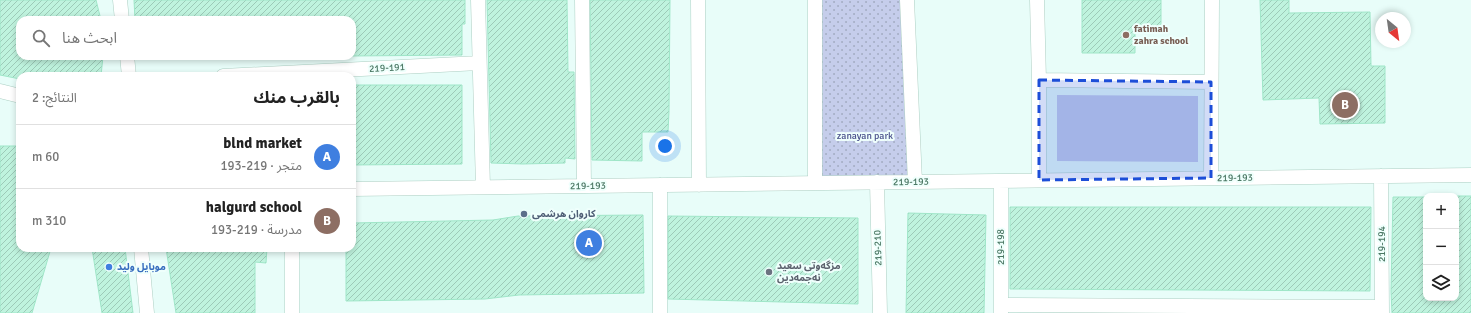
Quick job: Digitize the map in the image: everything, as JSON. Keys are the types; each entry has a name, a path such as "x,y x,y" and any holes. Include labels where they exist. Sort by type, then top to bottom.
{"street":[{"path":"120,0 122,16"},
{"path":"478,0 483,187"},
{"path":"582,0 584,186"},
{"path":"698,0 699,185"},
{"path":"815,0 815,183"},
{"path":"907,0 915,182"},
{"path":"1037,0 1039,180"},
{"path":"1211,178 1212,0"},
{"path":"127,60 129,72"},
{"name":"219-191","path":"302,72 479,63"},
{"path":"1039,80 1211,82"},
{"path":"0,91 16,95"},
{"name":"219-193","path":"356,189 1471,175"},
{"name":"219-194","path":"1381,176 1382,310"},
{"name":"219-198","path":"1001,309 1002,181"},
{"name":"219-210","path":"877,182 880,313"},
{"path":"660,185 660,313"},
{"path":"141,252 148,313"},
{"path":"292,252 292,313"},
{"path":"1001,309 1382,310"}],"highlighted area":[{"path":"1039,80 1211,82 1211,178 1039,180"}],"green space":[{"name":"zanayan park","path":"821,0 903,0 915,182 819,183"},
{"path":"1057,95 1198,96 1198,162 1057,161"}],"building":[{"path":"0,0 96,0 100,16 16,16 16,60 103,60 101,72 16,72 16,78 0,75"},
{"path":"134,0 465,0 465,24 462,24 462,55 356,56 356,16 135,16"},
{"path":"487,0 567,0 568,72 574,72 575,159 565,158 565,163 491,163"},
{"path":"590,0 670,0 668,132 642,132 642,161 592,160"},
{"path":"1082,0 1161,0 1161,31 1135,32 1135,53 1082,53"},
{"path":"1260,0 1289,0 1289,13 1370,12 1371,66 1385,66 1385,123 1320,124 1319,98 1263,100"},
{"path":"356,85 462,85 462,164 356,165"},
{"path":"0,146 16,146 16,252 50,252 32,313 0,313"},
{"path":"1459,196 1471,196 1471,313 1392,313 1393,197 1423,197 1423,301 1459,301"},
{"path":"1010,207 1371,207 1370,291 1010,289"},
{"path":"908,213 986,215 984,313 906,313"},
{"path":"643,215 644,293 519,295 485,299 346,301 346,252 356,252 356,223 493,220 518,216"},
{"path":"668,216 858,218 858,304 668,299"},
{"path":"93,252 125,252 133,313 102,313"},
{"path":"167,252 267,252 266,263 255,262 255,313 176,313"}],"place":[{"name":"fatimah zahra school","path":"1126,35"},
{"name":"halgurd school","path":"1345,105"},
{"name":"كاروان هرشمی","path":"524,214"},
{"name":"blnd market","path":"589,243"},
{"name":"موبايل وليد","path":"109,267"},
{"name":"مزگەوتی سعید نەجمەدین","path":"769,272"}]}
